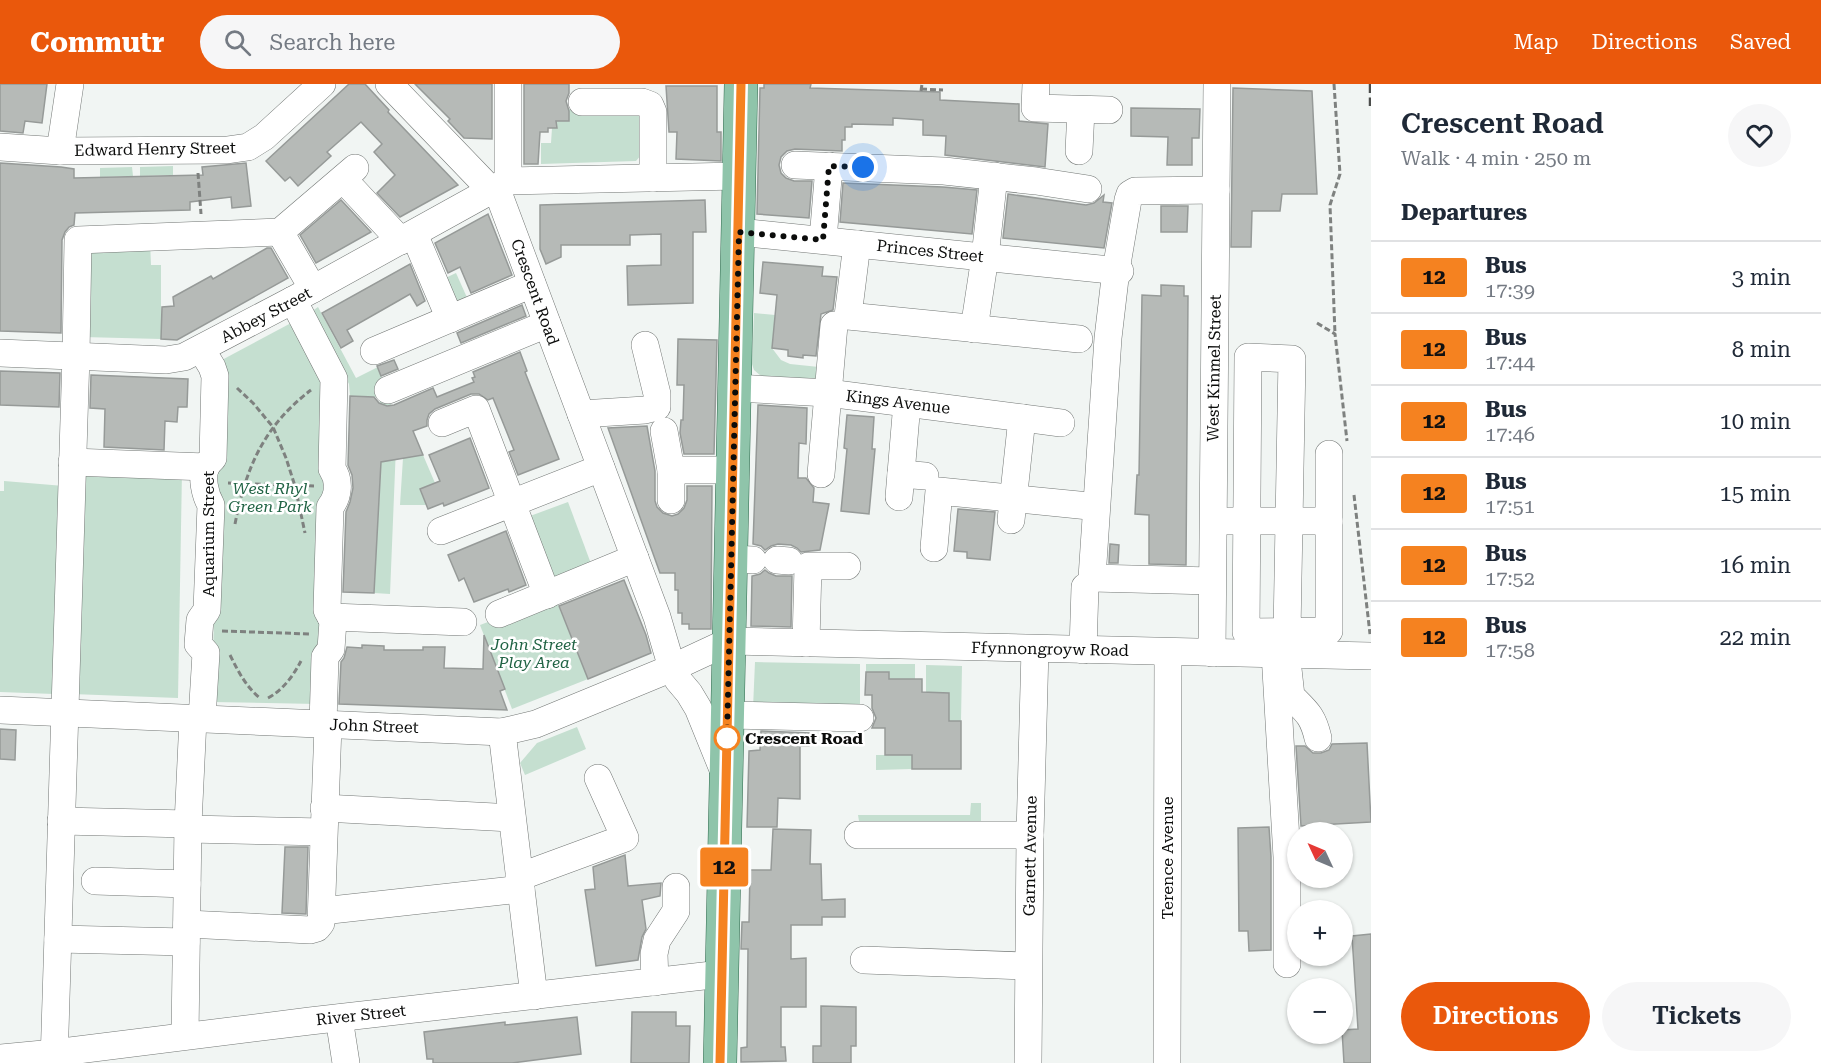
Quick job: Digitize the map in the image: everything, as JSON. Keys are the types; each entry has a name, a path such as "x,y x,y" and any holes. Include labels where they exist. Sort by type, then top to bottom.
{"main road":[{"path":"720,1063 730,641 762,560 733,470 741,84"}],"street":[{"path":"60,151 70,84"},
{"name":"Crescent Road","path":"389,84 498,186 532,284 657,617 672,668 698,708 726,778"},
{"path":"508,84 498,186 738,176"},
{"path":"1036,84 1035,108 1109,110"},
{"name":"West Kinmel Street","path":"1212,653 1217,84"},
{"name":"Edward Henry Street","path":"0,147 60,151 227,150 248,147 264,137 307,89"},
{"path":"582,102 642,102 650,105 653,112 653,178"},
{"path":"1079,152 1081,110"},
{"path":"795,165 944,171 1088,189"},
{"path":"823,240 829,166"},
{"path":"54,1058 78,240 280,232 349,173 408,238 450,319"},
{"path":"975,329 994,176"},
{"name":"Abbey Street","path":"0,353 166,360 184,357 408,238 498,186"},
{"path":"1212,581 1092,578 1108,338 1128,200 1130,194 1135,190 1216,190"},
{"path":"58,939 310,930 317,928 321,923 325,657 331,649 322,622 330,507 336,500 337,486 337,476 332,469 334,379 280,232"},
{"name":"Princes Street","path":"739,232 1118,270"},
{"path":"857,244 848,316 1078,339"},
{"path":"374,351 532,284"},
{"path":"388,390 547,324"},
{"path":"821,474 834,325"},
{"path":"580,414 645,410 657,407 657,394 645,345"},
{"name":"Aquarium Street","path":"201,349 215,376 213,458 205,475 204,494 211,505 207,610 200,620 215,628"},
{"path":"1287,900 1283,646 1289,521 1292,359 1248,357 1246,632 1283,646 1329,632 1329,454"},
{"name":"Kings Avenue","path":"735,388 828,393 1061,423"},
{"path":"907,403 908,482"},
{"path":"442,423 476,409 548,596"},
{"path":"1012,509 1022,418"},
{"path":"664,431 671,470 671,500"},
{"path":"72,462 205,475"},
{"path":"441,531 601,468"},
{"path":"671,470 733,470"},
{"path":"934,548 939,491 1012,509 1089,506"},
{"path":"1213,521 1329,521"},
{"path":"499,614 548,596 635,558"},
{"path":"806,643 808,566 847,566"},
{"path":"1083,650 1085,587"},
{"path":"322,622 414,603"},
{"path":"322,622 462,622"},
{"path":"186,1036 188,827 206,653 198,644 215,628"},
{"name":"John Street","path":"0,710 502,732 536,724 672,668 730,641"},
{"name":"Ffynnongroyw Road","path":"730,641 1212,653 1283,646 1371,656"},
{"path":"1283,646 1291,696 1309,714 1316,726 1318,738"},
{"name":"Garnett Avenue","path":"1028,1063 1030,835 1035,649"},
{"name":"Terence Avenue","path":"1167,1063 1168,652"},
{"path":"728,715 860,718"},
{"path":"502,732 534,996"},
{"path":"322,911 520,883 625,838 598,778"},
{"path":"61,821 188,827 324,820 512,818"},
{"path":"858,835 1030,835"},
{"path":"95,881 187,884"},
{"path":"655,982 654,954 657,940 676,911 676,887"},
{"path":"864,960 1028,966"},
{"name":"River Street","path":"0,1058 54,1058 186,1036 721,974"},
{"path":"339,1018 346,1063"}],"path":[{"path":"1334,84 1340,174 1330,205 1335,334"},
{"path":"921,88 944,90"},
{"path":"196,150 203,234"},
{"path":"233,533 244,484 255,458 273,427 296,402 322,382 334,379"},
{"path":"236,387 273,427 295,486 307,539"},
{"path":"205,475 244,484 337,486"},
{"path":"215,628 322,622"},
{"path":"215,628 225,641"},
{"path":"228,650 250,688 264,700 279,691 293,675 305,654"}],"green space":[{"path":"569,109 644,115 646,149 636,161 541,164 541,143 551,143 552,128 556,127 556,121 569,121"},
{"path":"173,166 173,175 140,176 140,167"},
{"path":"132,167 133,176 100,177 100,168"},
{"path":"150,241 151,265 161,265 161,339 83,337 87,243"},
{"path":"456,273 469,302 451,310 439,281"},
{"path":"318,307 356,378 378,367 397,422 390,594 374,593 380,482 376,481 380,397 350,396 349,384 311,312"},
{"path":"754,313 775,315 772,348 781,360 790,364 819,367 819,379 761,376 754,370 752,364"},
{"name":"West Rhyl Green Park","path":"293,322 326,385 317,704 212,702 220,361"},
{"path":"423,455 435,483 420,489 426,505 400,505 403,458"},
{"path":"80,469 182,471 178,698 72,694"},
{"path":"4,481 64,486 54,694 0,692 0,491 4,491"},
{"path":"568,502 593,569 548,586 522,519"},
{"name":"John Street Play Area","path":"555,597 588,679 512,709 480,625"},
{"path":"755,662 860,664 860,709 753,708"},
{"path":"866,664 915,664 915,680 889,679 888,672 866,672"},
{"path":"926,665 962,666 961,721 949,721 949,693 926,692"},
{"path":"577,727 586,749 525,775 520,763 537,743"},
{"path":"876,755 912,755 912,769 876,770"},
{"path":"971,803 981,803 981,821 859,821 858,815 970,815"}],"building":[{"path":"0,84 47,84 42,123 25,121 23,133 0,131"},
{"path":"349,84 365,84 389,110 388,112 458,185 400,217 377,193 395,175 374,152 382,144 361,122 327,152 331,156 298,186 290,177 285,181 266,161"},
{"path":"415,84 492,84 492,139 464,138 448,121 450,119"},
{"path":"524,84 569,84 566,101 569,121 556,121 557,128 548,128 548,132 540,132 538,164 524,164"},
{"path":"764,84 811,84 810,88 940,92 940,100 1019,104 1019,121 1048,124 1045,167 945,155 946,136 923,135 923,120 893,118 893,125 852,124 852,127 845,127 842,151 795,149 787,151 781,157 779,165 781,173 786,178 794,181 812,181 809,218 757,214 760,88 764,88"},
{"path":"666,86 717,86 717,132 721,132 721,161 676,159 677,132 669,132"},
{"path":"1233,88 1312,91 1317,194 1282,194 1280,211 1252,211 1251,247 1231,247"},
{"path":"1131,108 1200,109 1199,138 1192,138 1192,165 1167,165 1168,137 1131,136"},
{"path":"0,163 74,169 74,178 203,175 202,167 246,163 251,206 232,208 231,197 190,202 190,210 75,213 74,225 65,232 62,240 61,333 0,331"},
{"path":"843,183 977,190 972,234 840,222"},
{"path":"1008,194 1086,205 1094,203 1104,195 1103,202 1112,203 1104,248 1003,238"},
{"path":"341,200 371,232 316,263 300,235"},
{"path":"705,200 706,232 693,232 693,303 628,305 627,266 661,265 661,234 630,235 630,245 561,245 561,257 546,264 540,249 540,205"},
{"path":"1161,206 1188,206 1187,232 1161,232"},
{"path":"488,214 512,275 471,293 460,267 448,273 435,243"},
{"path":"267,248 271,248 288,278 177,340 161,339 162,307 174,306 173,297 211,276 213,279"},
{"path":"763,262 823,267 822,276 837,277 833,310 821,314 816,356 803,355 803,358 788,356 788,350 772,348 777,295 760,293"},
{"path":"410,264 425,301 417,306 410,294 347,330 353,341 341,348 322,313"},
{"path":"1161,285 1184,286 1184,296 1188,296 1186,565 1149,564 1149,515 1135,514 1137,475 1139,475 1142,295 1161,296"},
{"path":"522,305 526,316 461,343 457,333"},
{"path":"678,339 717,340 714,454 684,454 680,433 681,420 683,420 684,385 677,385"},
{"path":"520,352 527,371 525,372 559,459 518,475 509,452 514,450 493,398 488,400 479,394 471,394 435,409 429,414 427,426 413,431 423,455 381,462 374,593 343,592 346,512 353,488 348,465 350,396 374,397 379,403 387,406 433,388 437,397 474,382 473,372"},
{"path":"394,360 398,369 381,376 377,366"},
{"path":"0,371 60,373 59,407 0,405"},
{"path":"91,375 188,379 187,407 178,407 177,422 165,421 164,450 104,447 105,409 90,408"},
{"path":"758,405 807,408 806,444 799,443 798,478 806,478 814,488 813,502 829,504 820,550 801,552 791,545 778,544 765,550 753,544"},
{"path":"847,415 874,417 872,449 875,449 869,514 841,511 847,449 844,448"},
{"path":"647,426 655,471 655,501 663,513 672,516 684,508 687,500 687,486 712,486 711,629 689,629 689,624 682,624 682,613 678,613 675,573 660,573 608,428"},
{"path":"470,438 489,488 444,506 443,503 428,509 420,489 440,481 429,455"},
{"path":"958,509 995,512 990,560 967,558 967,552 954,551"},
{"path":"506,531 526,585 474,602 464,578 459,581 448,555"},
{"path":"1110,544 1119,545 1118,563 1109,563"},
{"path":"765,570 776,576 792,576 791,627 751,626 752,576"},
{"path":"624,580 651,653 588,679 559,606"},
{"path":"484,635 505,689 500,691 507,710 339,704 341,662 347,647 362,648 362,645 384,646 384,650 423,650 423,647 445,647 444,668 483,669"},
{"path":"866,672 889,672 889,679 922,679 922,692 949,693 949,721 961,721 961,769 912,769 912,755 885,755 885,728 872,728 876,718 872,708 872,695 865,695"},
{"path":"0,729 16,730 15,760 0,759"},
{"path":"761,731 810,733 809,746 800,746 800,799 778,798 777,827 747,827 749,751 760,750"},
{"path":"1367,743 1371,822 1301,822 1296,746 1305,746 1313,753 1321,753 1329,750 1332,744"},
{"path":"1269,827 1271,950 1249,951 1248,931 1239,931 1238,828"},
{"path":"773,829 811,830 810,864 821,864 822,900 845,899 845,917 822,917 822,925 791,925 791,959 806,958 806,1007 781,1007 781,1047 785,1047 786,1061 741,1062 741,1048 747,1047 748,949 741,949 742,922 749,922 750,870 771,870"},
{"path":"285,847 308,847 306,914 282,913"},
{"path":"625,855 628,886 661,883 660,896 642,900 646,929 642,937 638,960 596,966 585,890 595,889 593,867"},
{"path":"1371,934 1371,1063 1344,1063 1343,1044 1353,1044 1353,1029 1358,1029 1353,936"},
{"path":"821,1006 856,1007 856,1046 851,1046 851,1063 813,1063 813,1046 821,1046"},
{"path":"632,1012 676,1012 676,1026 690,1026 689,1063 631,1063"},
{"path":"577,1017 581,1054 512,1063 433,1063 433,1059 427,1059 424,1032 505,1022 505,1025"}],"railway":[{"path":"1371,84 1371,106"}],"bus line":[{"name":"12","path":"720,1063 741,84"}],"place":[{"name":"Crescent Road","path":"727,738"}],"route":[{"path":"727,738 739,232 823,240 829,166 863,167"}]}
